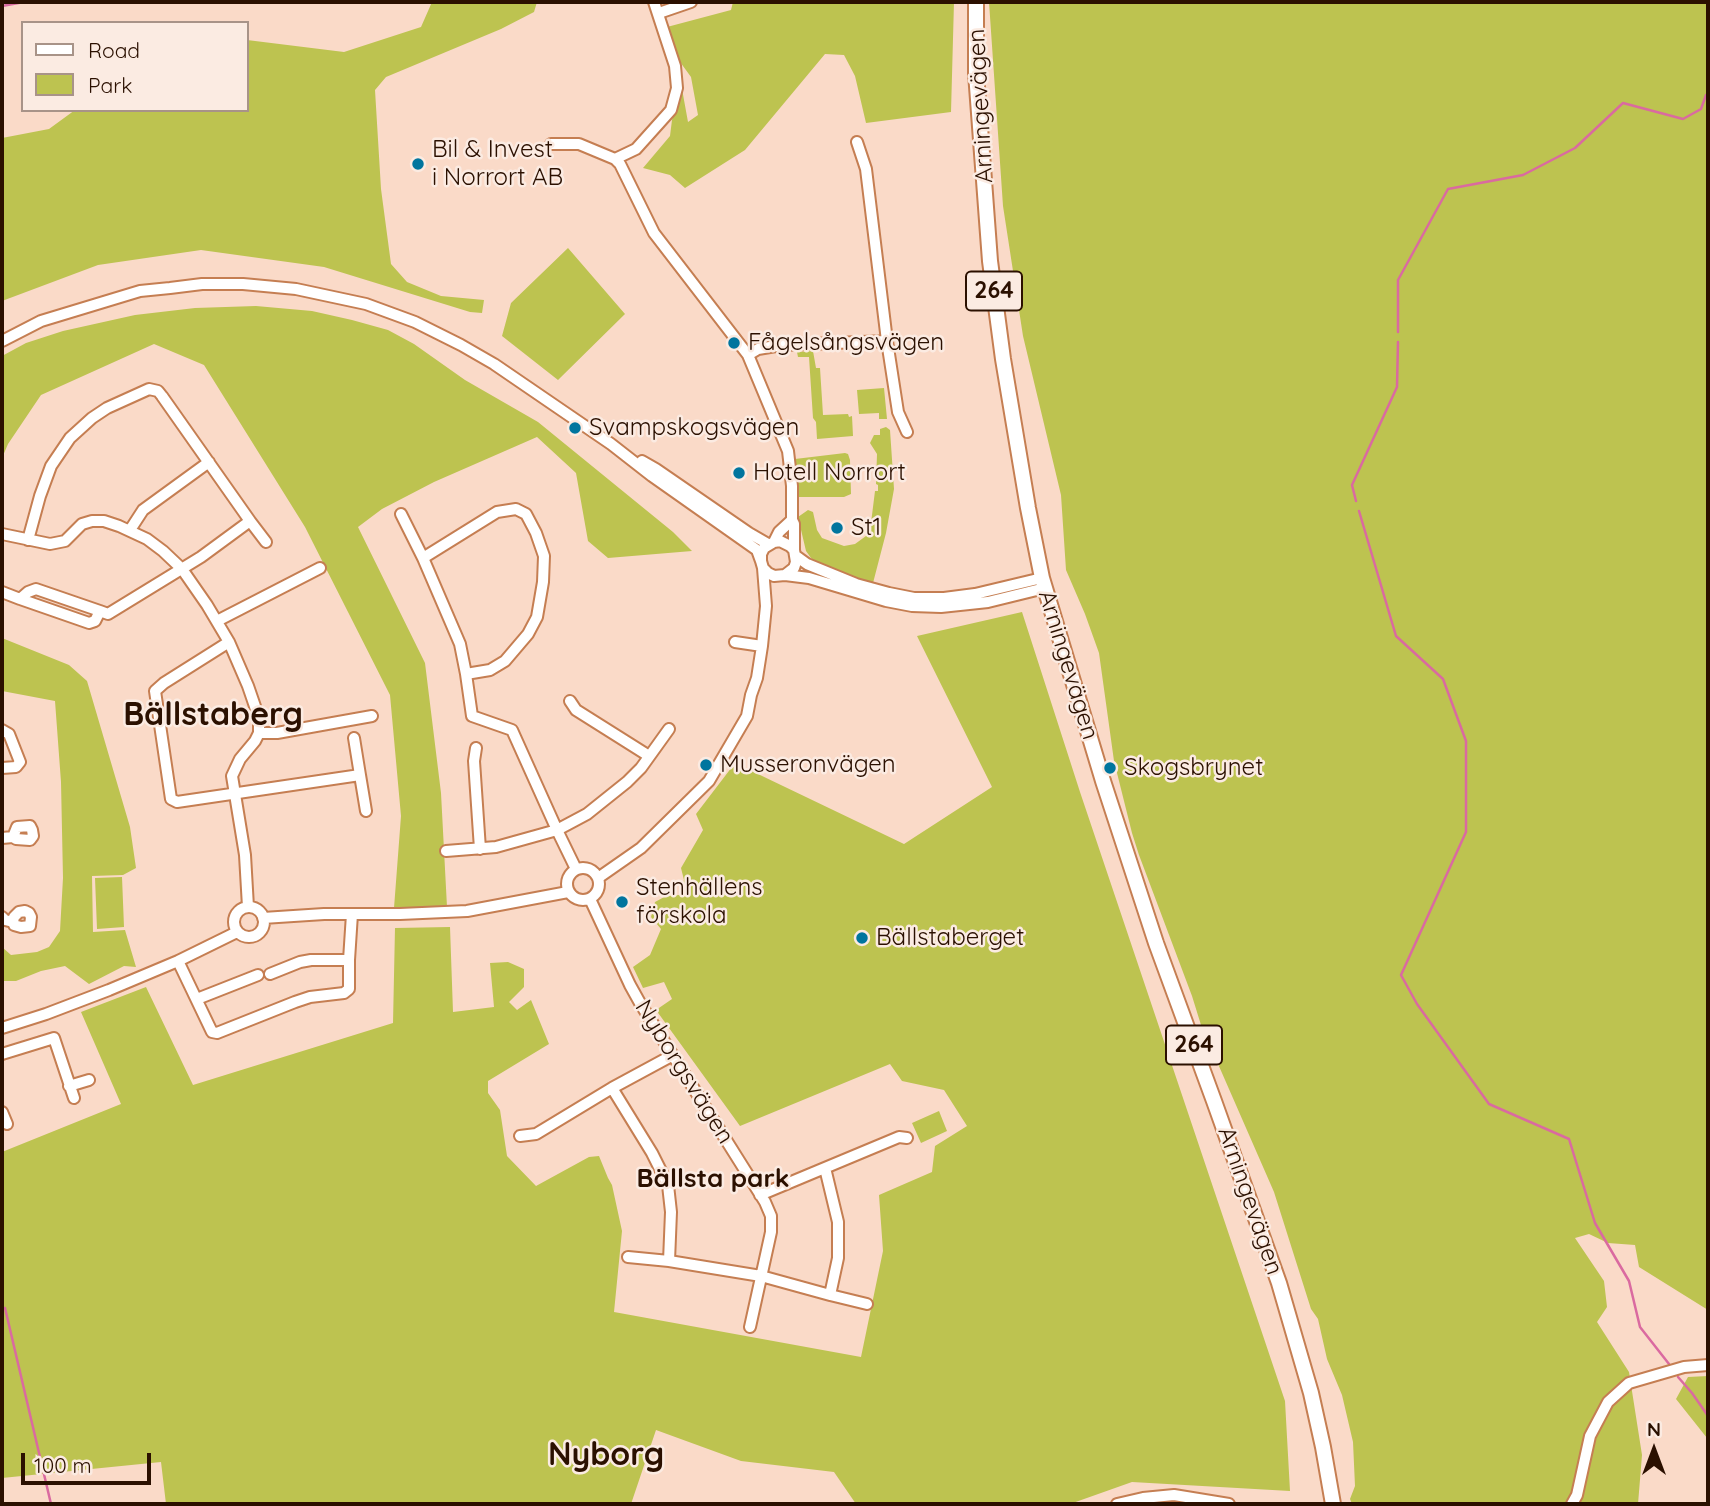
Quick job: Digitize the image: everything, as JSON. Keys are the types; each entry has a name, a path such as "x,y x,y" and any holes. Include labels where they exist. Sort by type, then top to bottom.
{"main road":[{"name":"Arningevägen","path":"976,2 976,73 990,261 1003,359 1028,508 1044,583 1156,943 1279,1283 1311,1393 1333,1504"}],"street":[{"path":"615,159 636,149 671,110 677,88 675,66 654,2"},
{"path":"659,13 691,2"},
{"path":"857,142 866,169 898,412 906,432"},
{"path":"551,144 579,144 615,159 620,164 654,233 748,355 788,451 792,486 796,562 794,568 782,576 766,606"},
{"path":"2,341 41,321 140,291 202,284 243,284 296,289 366,304 415,322 482,356 611,444 757,550 768,573 809,578 887,597 914,598 944,598 1044,583"},
{"path":"748,355 758,349 782,345 887,341"},
{"path":"29,540 51,466 70,438 107,408 149,389 158,391 162,396 265,542"},
{"path":"611,444 656,469 749,533 771,543 785,543 807,564 855,588"},
{"path":"130,530 143,510 209,462"},
{"path":"423,558 497,512 516,509 526,514 536,533 544,556 537,617 528,634 505,661 490,670 466,674"},
{"path":"401,514 460,644 472,716 512,730 576,869"},
{"path":"598,878 641,848 709,781 747,716 757,677 766,606 761,554 792,520"},
{"path":"2,534 57,544 65,541 82,524 104,521 130,530 163,551 183,569 229,642 259,718 259,733 240,759 232,776 245,855 248,907"},
{"path":"2,592 20,599 36,589 108,614 183,569 250,522"},
{"path":"217,621 320,568"},
{"path":"229,642 157,688 155,696 171,799 177,803 360,775"},
{"path":"735,642 762,646"},
{"path":"570,701 576,710 649,756"},
{"path":"259,733 277,733 372,716"},
{"path":"446,851 496,847 557,830 587,814 608,799 641,768 669,729"},
{"path":"2,730 9,734 20,762 16,767 2,768"},
{"path":"354,738 366,811"},
{"path":"476,748 474,761 480,849"},
{"path":"576,869 590,869 598,878 598,891 590,899 578,900 568,892 567,879 576,869"},
{"path":"263,918 467,911 568,892"},
{"name":"Nyborgsvägen","path":"590,899 630,985 771,1216 771,1232 750,1327"},
{"path":"243,908 258,911 263,918 257,934 247,936 237,932 234,924 236,914 243,908"},
{"path":"178,961 212,1032 217,1033 310,997 344,993 349,989 352,914"},
{"path":"2,916 13,922"},
{"path":"2,1028 109,990 237,932"},
{"path":"270,974 311,960 349,960"},
{"path":"197,999 258,975"},
{"path":"46,1014 74,1098"},
{"path":"2,1054 54,1038"},
{"path":"520,1136 536,1134 673,1055"},
{"path":"69,1086 89,1080"},
{"path":"612,1088 652,1153 668,1185 671,1212 669,1261"},
{"path":"2,1112 7,1124"},
{"path":"760,1195 899,1136 907,1138"},
{"path":"825,1168 838,1222 838,1258 830,1295"},
{"path":"628,1257 761,1276 867,1304"},
{"path":"1572,1504 1577,1495 1590,1436 1608,1402 1629,1383 1684,1367 1708,1365"},
{"path":"1117,1504 1174,1495 1229,1504"}],"green space":[{"path":"432,2 537,2 534,12 501,29 386,77 375,90 381,189 391,264 407,282 441,296 484,300 482,313 470,312 324,267 201,250 98,265 2,301 2,138 49,129 72,112 248,112 248,40 344,52 421,27"},
{"path":"733,2 954,2 951,112 866,123 855,76 844,55 825,54 745,150 685,188 670,175 643,168 670,136 682,89 688,122 698,115 691,77 675,55 667,27 731,10"},
{"path":"989,2 1708,2 1708,1310 1639,1267 1635,1245 1608,1243 1589,1234 1575,1238 1604,1281 1607,1307 1597,1322 1629,1372 1642,1455 1638,1504 1352,1504 1350,1499 1355,1486 1353,1442 1342,1395 1327,1359 1318,1319 1311,1309 1274,1192 1201,1025 1139,855 1114,761 1099,653 1066,570 1061,495 1023,336 1003,206"},
{"path":"568,248 625,314 558,380 502,336 511,303"},
{"path":"256,306 312,311 352,320 388,330 414,344 465,380 538,422 673,532 692,551 608,558 588,541 576,473 537,437 434,482 382,509 358,527 425,663 441,793 447,907 394,908 401,816 390,695 305,527 204,365 154,344 41,395 8,444 2,458 2,356 26,343 63,331 135,315 195,308"},
{"path":"813,351 816,368 820,368 823,415 852,416 853,436 817,439 809,357 798,357 797,352"},
{"path":"884,388 887,419 879,419 879,413 859,414 857,390"},
{"path":"886,427 890,430 894,489 873,583 830,570 811,558 806,551 798,517 808,510 813,512 817,530 822,538 844,546 855,544 866,536 871,523 875,491 878,491 877,454 870,443 874,435 880,435 880,429"},
{"path":"845,453 850,460 851,494 844,497 798,497 795,459"},
{"path":"1022,612 1285,1401 1290,1491 1132,1482 1070,1504 856,1504 834,1472 741,1461 656,1430 631,1504 166,1504 161,1462 2,1478 2,1152 121,1104 81,1012 146,987 193,1085 393,1023 395,928 450,927 453,1012 494,1007 490,963 508,962 524,969 524,987 509,1002 517,1010 531,1000 549,1044 488,1081 488,1093 500,1110 507,1156 536,1186 589,1157 599,1156 612,1185 622,1231 614,1312 861,1357 883,1251 879,1195 932,1172 935,1146 967,1126 944,1090 902,1081 890,1064 740,1126 656,1010 672,999 664,982 643,988 633,967 650,955 661,929 651,917 655,902 666,896 679,895 684,880 681,868 703,830 696,814 735,763 904,844 992,787 917,636"},
{"path":"2,638 69,665 87,681 130,827 136,868 123,875 92,876 93,932 125,930 136,967 124,966 89,984 65,966 41,971 16,981 2,981 2,947 11,955 37,952 49,947 60,931 63,878 61,782 55,701 2,691"},
{"path":"122,877 124,927 97,929 95,878"},
{"path":"939,1111 947,1131 921,1143 912,1123"},
{"path":"1708,1376 1707,1438 1676,1399 1688,1377"}],"waterway":[{"path":"2,6 24,2"},
{"path":"1398,332 1398,280 1448,189 1523,175 1575,148 1623,103 1683,119 1701,109 1706,95"},
{"path":"1356,501 1352,485 1397,387 1398,342"},
{"path":"1359,511 1396,636 1443,679 1466,741 1466,832 1401,975 1417,1004 1489,1104 1569,1139 1595,1223 1629,1281 1640,1327 1669,1364"},
{"path":"5,1308 51,1504"},
{"path":"1678,1377 1708,1416"}],"place":[{"name":"Bil & Invest i Norrort AB","path":"418,164"},
{"name":"Fågelsångsvägen","path":"734,343"},
{"name":"Svampskogsvägen","path":"575,428"},
{"name":"Hotell Norrort","path":"739,473"},
{"name":"St1","path":"837,528"},
{"name":"Musseronvägen","path":"706,765"},
{"name":"Skogsbrynet","path":"1110,768"},
{"name":"Stenhällens förskola","path":"622,902"},
{"name":"Bällstaberget","path":"862,938"}],"district":[{"name":"Bällstaberg","path":"213,715"},
{"name":"Bällsta park","path":"713,1179"},
{"name":"Nyborg","path":"606,1455"}]}
